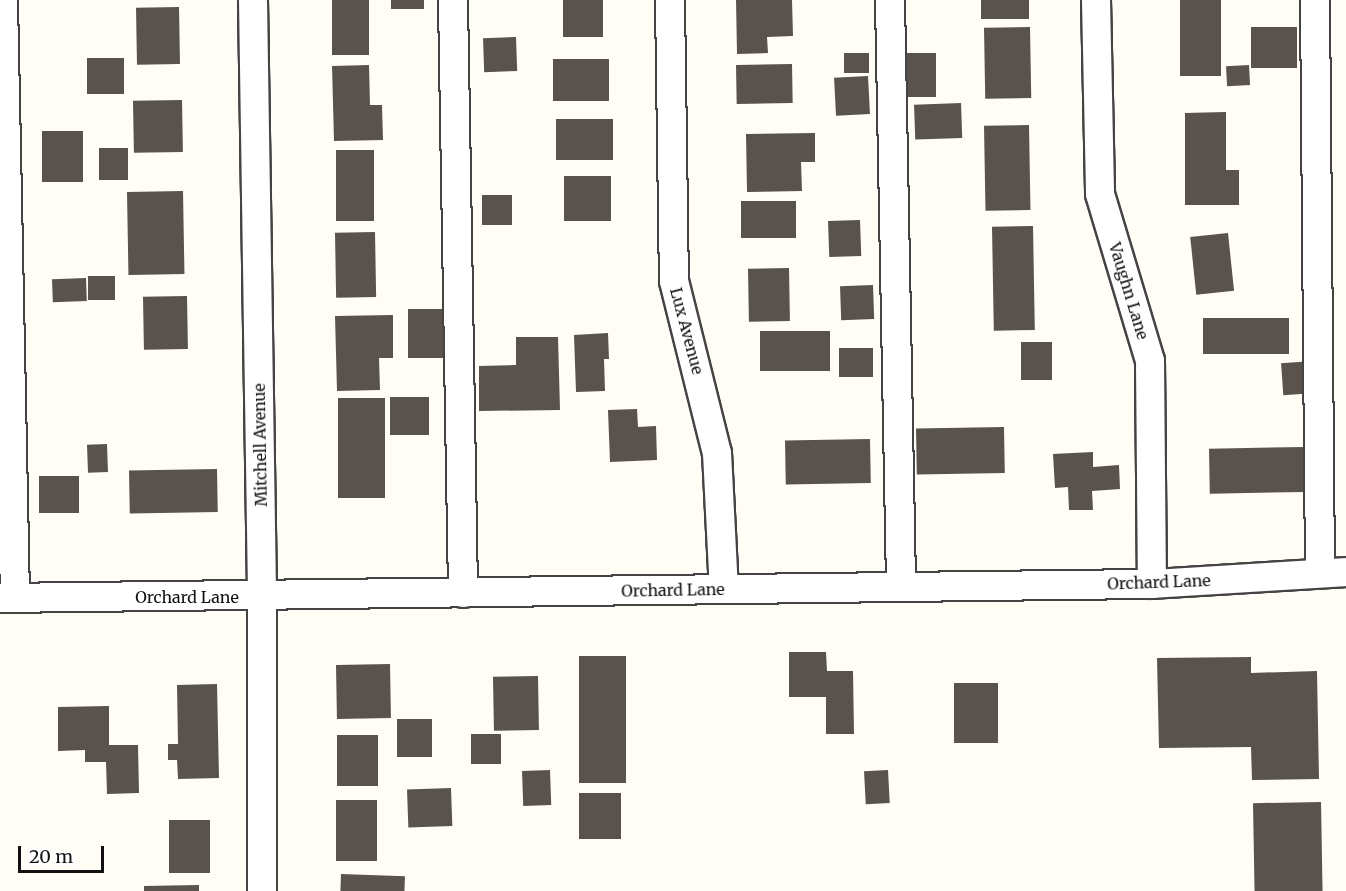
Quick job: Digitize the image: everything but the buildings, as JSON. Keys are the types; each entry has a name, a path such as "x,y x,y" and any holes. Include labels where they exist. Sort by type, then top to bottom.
{"street":[{"path":"3,0 7,598"},
{"name":"Mitchell Avenue","path":"253,0 262,596 262,891"},
{"path":"453,0 463,593"},
{"name":"Lux Avenue","path":"670,0 674,281 717,453 724,589"},
{"path":"890,0 901,586"},
{"name":"Vaughn Lane","path":"1096,0 1100,194 1150,361 1152,584"},
{"path":"1315,0 1333,572"},
{"name":"Orchard Lane","path":"7,598 1152,584 1333,572"}]}
